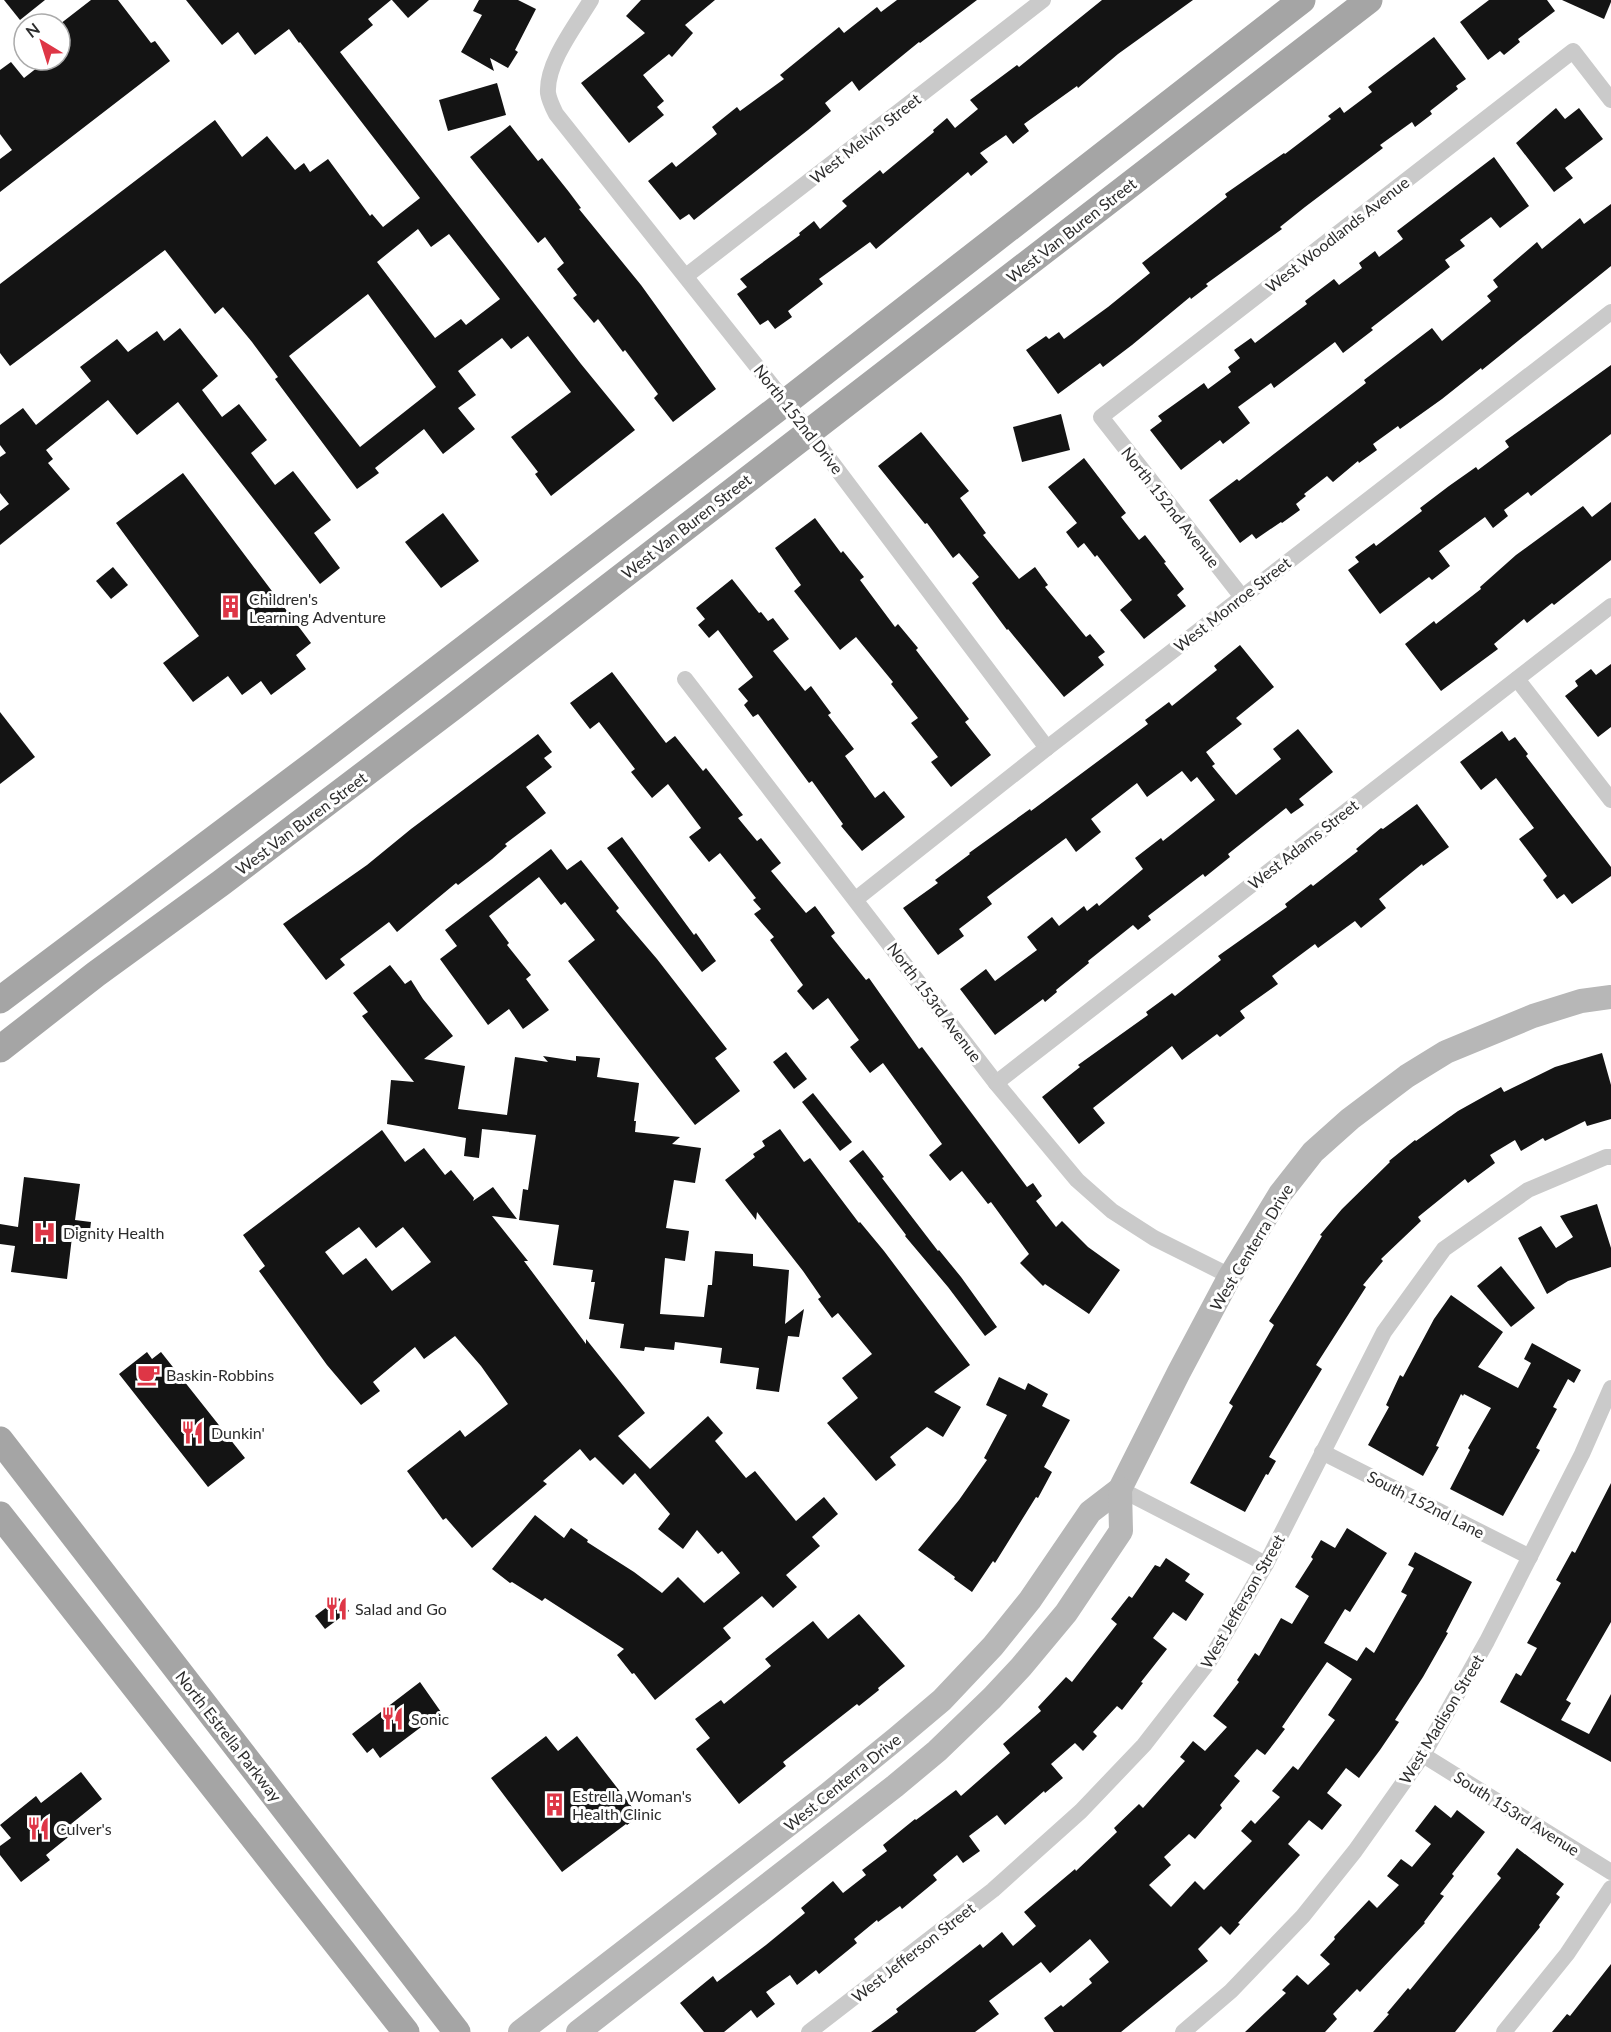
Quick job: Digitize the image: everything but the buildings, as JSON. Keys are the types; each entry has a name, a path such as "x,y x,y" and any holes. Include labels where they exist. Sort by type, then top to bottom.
{"main road":[{"path":"0,1000 786,402 1302,0"},
{"name":"West Van Buren Street","path":"0,1049 96,974 221,883 1369,0"},
{"path":"196,852 221,883"},
{"name":"North Estrella Parkway","path":"0,1440 457,2032"},
{"path":"0,1515 406,2032"},
{"path":"108,1650 142,1624"}],"street":[{"name":"North 152nd Drive","path":"591,0 558,54 549,78 548,94 556,114 786,402 1047,747"},
{"name":"West Melvin Street","path":"686,276 1043,0"},
{"name":"West Woodlands Avenue","path":"1101,417 1573,51 1611,100"},
{"name":"West Monroe Street","path":"856,899 1047,747 1611,312"},
{"name":"North 152nd Avenue","path":"1101,417 1242,597"},
{"name":"West Adams Street","path":"996,1083 1611,606"},
{"name":"North 153rd Avenue","path":"685,679 996,1083 1077,1180 1112,1211 1154,1238 1230,1276"},
{"path":"1517,679 1611,800"},
{"name":"West Centerra Drive","path":"520,2032 836,1788 942,1700 993,1646 1030,1600 1090,1512 1120,1489 1230,1276 1280,1194 1313,1152 1350,1119 1407,1076 1446,1052 1522,1021 1581,1002 1611,997"},
{"name":"West Jefferson Street","path":"809,2032 993,1890 1081,1811 1144,1746 1210,1660 1266,1564 1384,1332 1444,1249 1528,1190 1606,1157 1611,1157"},
{"name":"West Madison Street","path":"1183,2032 1232,1991 1303,1916 1354,1851 1423,1755 1487,1641 1582,1454 1611,1388"},
{"name":"South 152nd Lane","path":"1322,1452 1530,1557"},
{"path":"1120,1489 1266,1564"},
{"name":"West Centerra Drive","path":"578,2032 895,1786 937,1751 992,1698 1066,1613 1121,1532 1120,1489"},
{"path":"966,1674 992,1698"},
{"name":"South 153rd Avenue","path":"1423,1755 1611,1872"},
{"path":"1504,2032 1567,1954 1611,1887"}],"place":[{"name":"Children's Learning Adventure","path":"231,607"},
{"name":"Dignity Health","path":"45,1232"},
{"name":"Baskin-Robbins","path":"148,1374"},
{"name":"Dunkin'","path":"193,1432"},
{"name":"Salad and Go","path":"337,1608"},
{"name":"Sonic","path":"393,1718"},
{"name":"Estrella Woman's Health Clinic","path":"554,1804"},
{"name":"Culver's","path":"38,1828"}]}
